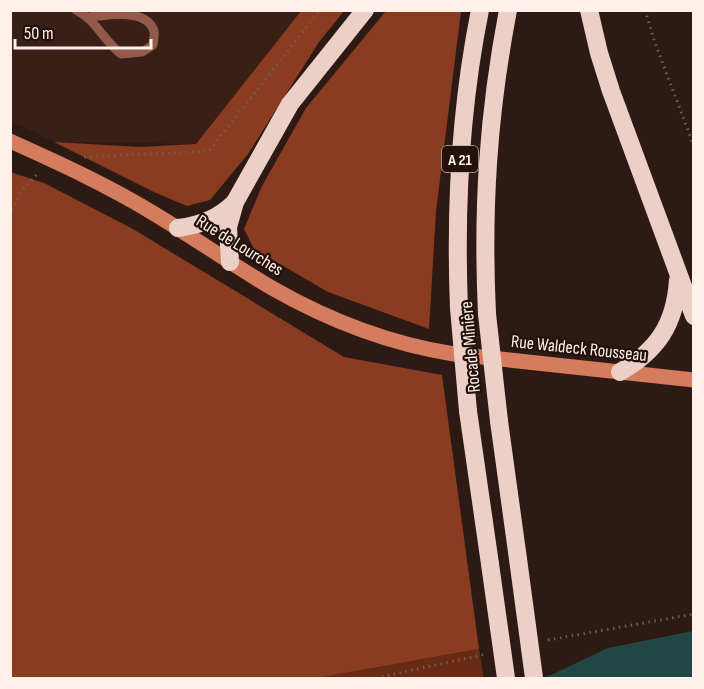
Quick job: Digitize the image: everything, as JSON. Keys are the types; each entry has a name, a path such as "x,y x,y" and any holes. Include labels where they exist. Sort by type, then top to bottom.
{"highway":[{"path":"178,228 207,221 227,210 235,201 286,110 365,10"},
{"name":"Rocade Minière","path":"480,10 461,146 457,236 459,308 468,411 506,678"},
{"name":"Rocade Minière","path":"508,10 496,71 488,145 484,231 488,314 499,422 534,678"},
{"path":"589,10 611,91 693,316"},
{"path":"230,262 228,227 235,201"},
{"path":"620,372 644,357 664,333 676,301 678,271"}],"street":[{"name":"Rue de Lourches","path":"10,141 112,189 287,297 338,321 407,345 460,354"},
{"name":"Rue Waldeck Rousseau","path":"460,354 693,380"}],"lane":[{"path":"76,10 88,17 108,44 121,54 142,52 153,45 154,31 146,20 130,15 88,17"}],"path":[{"path":"81,157 208,151 320,10"},
{"path":"645,10 655,44 693,146"},
{"path":"10,216 20,193 50,159"}],"shaded area":[{"path":"10,11 301,11 196,144 54,142 11,121"},
{"path":"301,11 344,11 319,42 248,154 210,200 187,206 54,142 140,147 196,144"},
{"path":"386,11 461,11 436,211 429,329 328,292 254,249 244,229 262,186 306,108"},
{"path":"10,172 44,183 133,229 344,357 442,375 479,649 317,678 11,678"},
{"path":"479,649 484,678 317,678"}],"water":[{"path":"693,631 693,678 538,678 549,676 608,648"}]}
